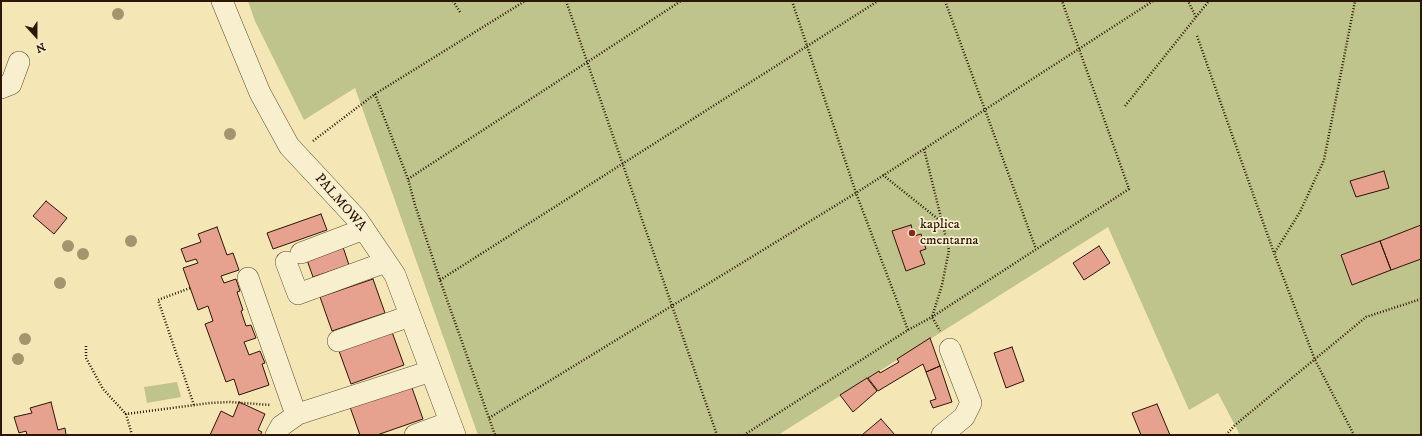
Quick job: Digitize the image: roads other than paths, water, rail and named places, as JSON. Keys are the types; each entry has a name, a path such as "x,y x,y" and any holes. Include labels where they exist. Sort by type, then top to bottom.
{"street":[{"name":"PALMOWA","path":"222,1 260,93 289,146 357,219 395,275 453,429"},
{"path":"1,88 11,84 19,62"},
{"path":"364,229 294,258 298,294 386,262"},
{"path":"248,278 296,410"},
{"path":"338,341 410,316"},
{"path":"942,435 964,417 971,404 950,349"},
{"path":"276,435 281,426 296,410 431,371"},
{"path":"416,435 453,429"}],"place":[{"name":"kaplica cmentarna","path":"912,233"}]}
